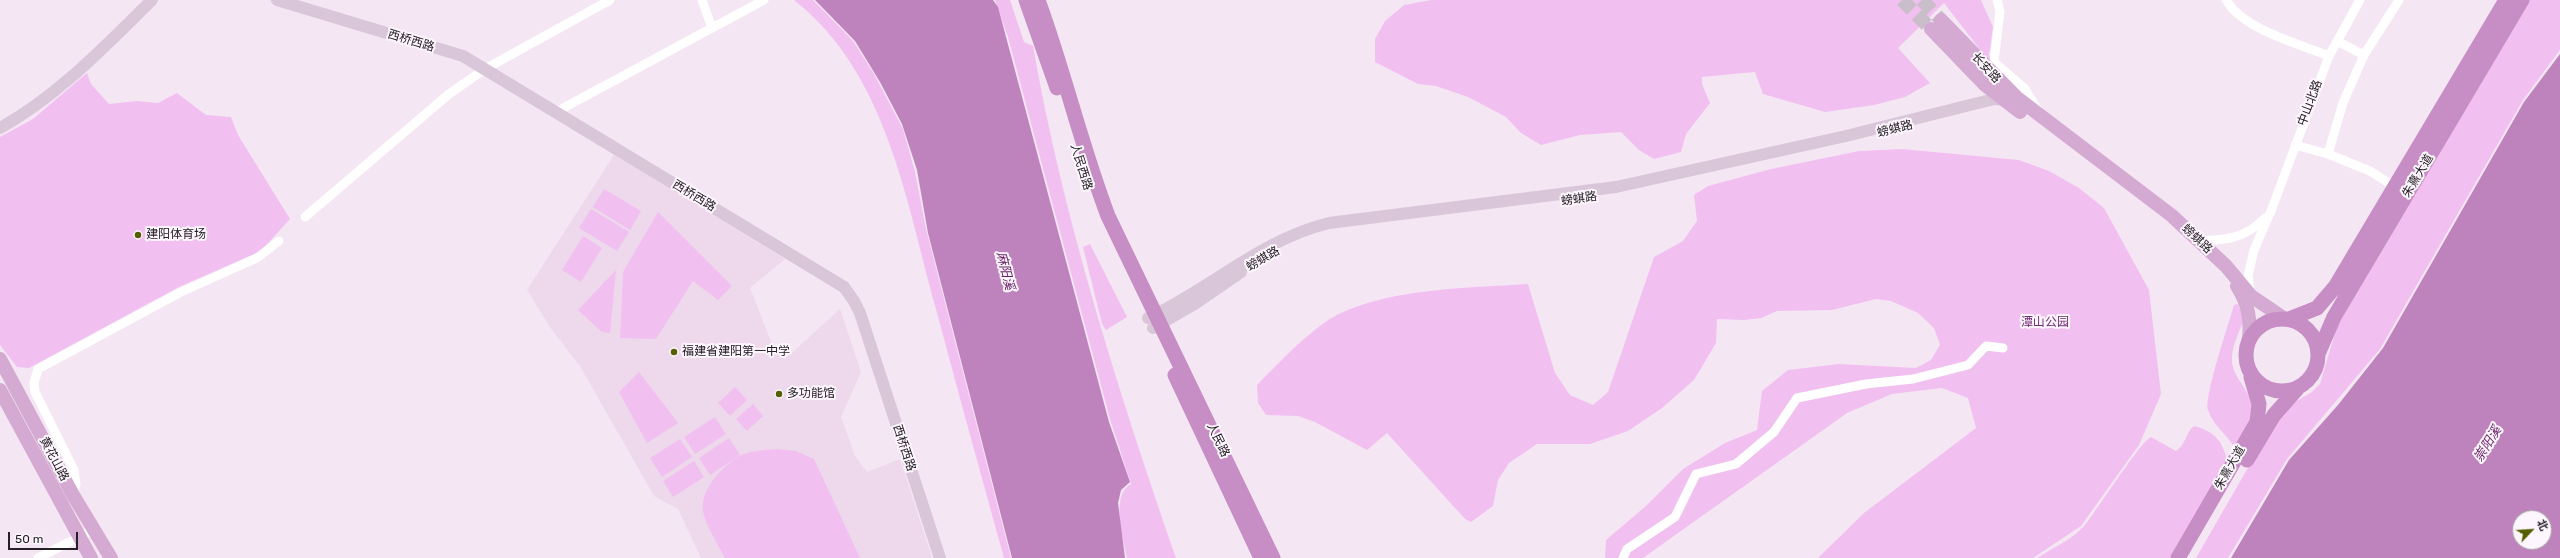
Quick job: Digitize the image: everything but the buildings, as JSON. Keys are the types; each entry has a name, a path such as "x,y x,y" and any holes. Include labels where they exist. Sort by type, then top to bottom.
{"highway":[{"name":"人民西路","path":"1026,0 1049,61 1089,193 1154,321"},
{"name":"人民西路","path":"1038,0 1060,59 1092,171 1108,216 1154,321"},
{"name":"朱熹大道","path":"2287,319 2317,308 2326,300 2506,0"},
{"name":"朱熹大道","path":"2318,354 2334,317 2522,0"},
{"path":"2276,319 2287,319 2300,324 2310,332 2316,342 2318,354 2313,375 2297,389 2281,392 2266,388 2250,374 2245,357 2249,339 2260,326 2276,319"},
{"name":"人民路","path":"1154,321 1261,558"},
{"name":"人民路","path":"1154,321 1273,558"},
{"name":"朱熹大道","path":"2178,558 2257,422 2259,404 2250,374"},
{"name":"朱熹大道","path":"2190,558 2274,415 2297,389"}],"main road":[{"path":"0,128 27,113 39,103 104,47 152,0"},
{"name":"西桥西路","path":"277,0 463,56 838,283 849,293 860,313 940,558"},
{"name":"长安路","path":"1936,25 1979,70 2033,115"},
{"path":"1978,101 1974,99 1978,92 1979,70"},
{"name":"长安路","path":"1979,70 1978,101 2002,99 2033,115"},
{"name":"螃蜞路","path":"1154,321 1196,303 1263,258 1301,239 1316,234 1332,230 1594,198 1651,188 1978,101 1999,105 2033,115 2108,166 2172,215 2224,268"},
{"path":"2033,115 2135,192 2190,237 2224,268 2251,296 2287,319"},
{"path":"2224,268 2238,288 2247,307 2250,323 2249,339"},
{"name":"黄花山路","path":"0,359 73,495 111,558"},
{"name":"黄花山路","path":"0,390 91,558"}],"street":[{"path":"305,217 449,94 484,69 610,0"},
{"path":"702,0 712,28"},
{"path":"556,112 764,0"},
{"path":"1997,0 2000,11 1994,62 2025,89 2038,106 2033,115"},
{"path":"2226,0 2235,12 2257,27 2329,56"},
{"name":"中山北路","path":"2251,296 2249,265 2271,211 2329,56 2360,0"},
{"path":"2328,154 2343,103 2364,55 2399,0"},
{"path":"2337,41 2364,55"},
{"path":"2295,145 2328,154 2370,171 2395,186"},
{"path":"2198,240 2220,241 2243,235 2256,227 2271,211"},
{"path":"73,495 76,485 74,470 34,392 34,383 38,368 175,295 256,258 279,241"},
{"path":"1623,558 1627,549 1675,517 1696,474 1736,464 1774,432 1797,398 1866,384 1920,377 1968,365 1986,346 2004,348"},
{"path":"38,558 93,530"}],"shaded area":[{"name":"福建省建阳第一中学","path":"614,155 785,259 750,288 772,344 785,359 840,309 861,372 841,417 855,456 867,472 900,459 932,558 701,558 678,509 654,496 580,366 552,330 527,290"}],"green space":[{"path":"794,0 813,0 853,41 874,74 903,129 915,172 926,229 1011,558 1004,558 914,225 889,141 872,101 851,64 826,30"},
{"path":"995,0 1010,0 1024,42 1033,46 1060,177 1094,305 1113,369 1176,558 1127,558 1121,529 1119,507 1125,490 1131,484 1110,419 1008,37"},
{"path":"1431,0 1981,0 1993,27 1989,55 1992,65 1944,3 1898,48 1930,83 1905,97 1874,105 1825,112 1763,94 1755,72 1702,77 1702,84 1710,103 1686,134 1681,152 1654,159 1639,150 1621,132 1580,135 1541,145 1521,133 1506,117 1468,97 1436,86 1418,84 1375,62 1375,39 1385,21 1404,5"},
{"path":"2528,0 2560,0 2560,50 2523,100 2380,349 2287,459 2228,558 2196,558 2272,426 2293,403 2312,392 2320,384 2337,326"},
{"name":"建阳体育场","path":"87,73 91,84 109,104 137,101 158,103 177,93 206,115 231,117 238,135 290,219 261,251 179,287 29,368 17,367 0,345 0,137 33,119"},
{"name":"潭山公园","path":"1902,149 2019,160 2049,171 2079,188 2104,208 2149,290 2161,394 2139,445 2081,526 2033,558 1818,558 1864,513 1976,428 1968,398 1942,388 1892,394 1847,413 1643,558 1605,558 1606,540 1647,505 1683,469 1725,443 1757,430 1762,391 1788,370 1839,364 1916,368 1931,360 1940,345 1934,328 1918,313 1891,301 1876,299 1832,310 1777,311 1761,318 1744,320 1717,319 1716,343 1694,380 1662,408 1628,431 1590,444 1537,444 1509,463 1498,480 1493,506 1471,522 1465,519 1387,433 1367,450 1315,422 1298,416 1266,415 1258,403 1257,385 1306,337 1324,323 1345,311 1395,296 1451,289 1528,284 1555,373 1570,395 1593,405 1608,392 1654,257 1683,241 1697,221 1694,195 1708,186 1771,169 1859,151"},
{"path":"604,189 641,211 630,230 593,207"},
{"path":"591,209 629,232 617,251 579,228"},
{"path":"658,212 732,286 718,300 693,281 656,339 620,338 623,272"},
{"path":"583,236 602,248 581,282 562,270"},
{"path":"1090,244 1127,317 1106,330 1102,324 1083,247"},
{"path":"616,270 610,333 602,332 578,310"},
{"path":"2238,304 2244,319 2233,348 2232,361 2235,373 2250,399 2252,411 2248,425 2234,447 2210,416 2208,402 2213,375 2234,305"},
{"path":"639,372 678,423 647,443 619,392"},
{"path":"735,387 747,400 730,416 718,403"},
{"path":"753,404 763,416 747,431 736,419"},
{"path":"715,417 726,434 695,454 684,437"},
{"path":"2194,426 2212,434 2220,442 2227,461 2173,558 2037,558 2069,539 2085,525 2138,451 2151,437 2176,451 2182,446 2189,432"},
{"path":"729,438 740,455 710,475 699,458"},
{"path":"680,439 692,457 662,477 650,458"},
{"path":"777,449 796,451 814,459 860,558 725,558 704,516 703,503 705,494 715,477 729,463 737,458 744,454 760,450"},
{"path":"694,461 704,477 673,497 663,481"}],"water":[{"name":"麻阳溪","path":"815,0 993,0 998,7 1109,422 1130,482 1121,490 1118,503 1125,558 1012,558 928,233 917,170 902,124 880,82 855,41"},
{"name":"崇阳溪","path":"2560,54 2560,558 2231,558 2289,460 2338,405 2383,348 2524,102"}],"tunnel":[{"path":"1902,0 1931,29"},
{"path":"1922,0 1941,20"}],"place":[{"name":"建阳体育场","path":"138,235"},
{"name":"福建省建阳第一中学","path":"674,352"},
{"name":"多功能馆","path":"779,394"}]}
